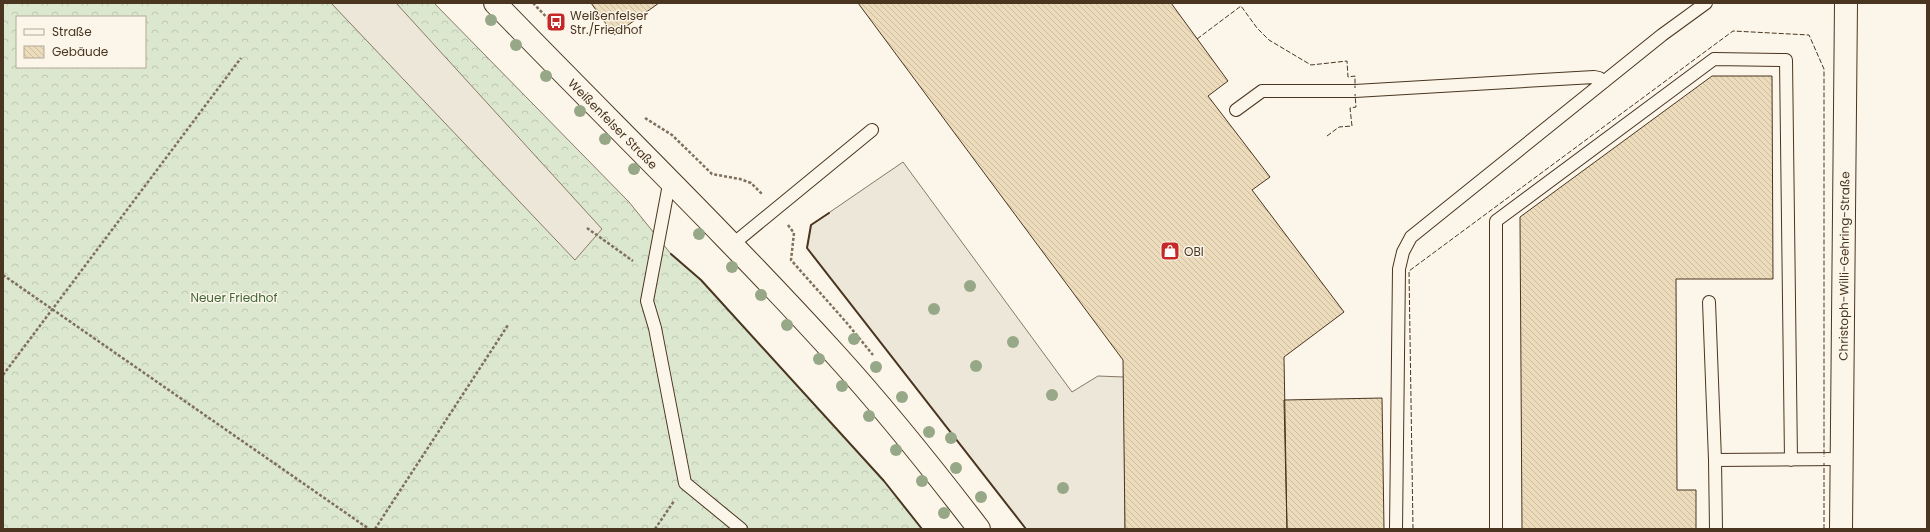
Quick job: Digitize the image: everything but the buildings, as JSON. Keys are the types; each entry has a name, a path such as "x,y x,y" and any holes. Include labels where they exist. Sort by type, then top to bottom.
{"main road":[{"name":"Weißenfelser Straße","path":"495,3 733,244 836,355 918,449 979,529"},
{"name":"Christoph-Willi-Gehring-Straße","path":"1840,529 1846,3"}],"lane":[{"path":"1396,529 1399,269 1403,252 1412,237 1662,35 1706,3"},
{"path":"1496,529 1496,221 1714,60 1786,60 1791,460"},
{"path":"1236,110 1262,91 1355,91 1594,77 1599,78 1604,82"},
{"path":"733,244 872,130"},
{"path":"670,179 647,300 655,328 685,483 741,529"},
{"path":"1709,302 1716,529"},
{"path":"1715,460 1840,459"}],"path":[{"path":"3,376 240,58"},
{"path":"587,228 652,274"},
{"path":"3,275 369,529"},
{"path":"375,529 508,325"},
{"path":"655,529 685,483"}],"green space":[{"name":"Neuer Friedhof","path":"3,3 434,3 629,202 671,254 701,280 884,481 922,529 3,529"}],"shaded area":[{"path":"331,3 396,3 602,229 575,260"},
{"path":"903,162 1072,392 1098,376 1124,377 1125,529 1026,529 807,248 811,225"}],"fence":[{"path":"1197,39 1241,6 1257,28 1269,40 1311,65 1347,61 1348,77 1355,76 1355,88"},
{"path":"1413,529 1409,271 1733,31 1809,35 1824,69 1824,457"},
{"path":"1327,136 1339,127 1352,126 1350,108 1356,107 1355,94"},
{"path":"1824,463 1824,529"}],"wall":[{"path":"829,213 811,225 807,248 1026,529"},
{"path":"671,254 701,280 884,481 922,529"}],"place":[{"name":"Weißenfelser Str./Friedhof","path":"556,22"},
{"name":"OBI","path":"1170,251"}]}
